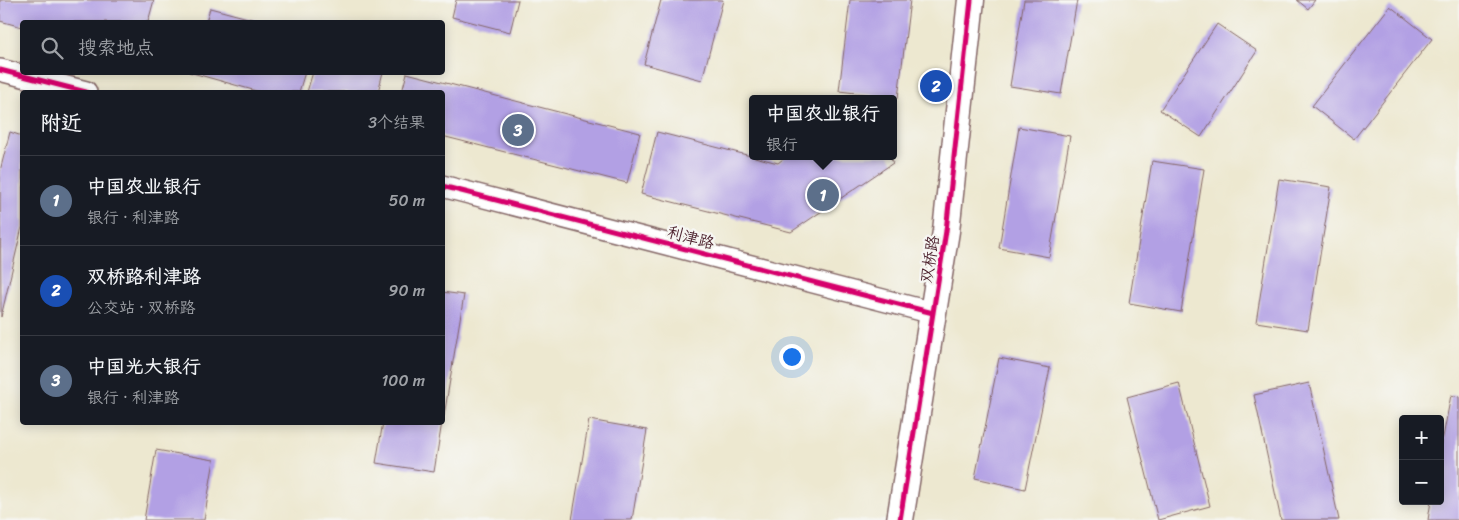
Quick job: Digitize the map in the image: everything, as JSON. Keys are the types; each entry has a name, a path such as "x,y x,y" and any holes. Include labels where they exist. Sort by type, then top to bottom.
{"street":[{"name":"双桥路","path":"900,520 946,232 971,0"},
{"path":"0,70 78,90"},
{"name":"利津路","path":"445,187 933,313"}],"building":[{"path":"0,0 154,0 149,20 20,20 20,26 0,21"},
{"path":"456,0 518,0 510,32 452,17"},
{"path":"661,0 723,0 702,80 644,64"},
{"path":"850,0 910,0 898,98 897,95 873,95 839,91"},
{"path":"1024,0 1077,0 1061,94 1010,86"},
{"path":"1297,0 1315,0 1308,9"},
{"path":"1390,6 1432,39 1354,139 1312,106"},
{"path":"210,8 255,20 207,20"},
{"path":"1217,24 1257,51 1201,137 1160,110"},
{"path":"200,75 304,75 300,90 253,90"},
{"path":"312,75 382,75 378,90 308,90"},
{"path":"406,75 415,75 640,133 627,183 445,137 445,90 403,90"},
{"path":"1019,127 1070,136 1049,257 999,248"},
{"path":"10,132 20,135 20,236 1,317 0,171"},
{"path":"657,132 749,156 749,160 766,160 778,163 782,160 891,160 893,163 791,232 641,194"},
{"path":"1152,161 1204,169 1181,312 1129,303"},
{"path":"1279,179 1331,187 1308,330 1256,322"},
{"path":"445,292 464,295 445,410"},
{"path":"999,358 1050,368 1025,489 975,478"},
{"path":"1179,383 1210,506 1158,520 1127,397"},
{"path":"1309,383 1339,520 1281,520 1254,395"},
{"path":"1451,395 1459,397 1459,520 1428,520 1430,505 1444,505 1444,432"},
{"path":"589,420 647,430 632,520 572,520"},
{"path":"382,425 442,425 434,472 376,463"},
{"path":"156,450 214,460 204,520 144,520"}],"cycle path":[{"path":"900,520 946,231 971,0"},
{"path":"0,70 78,90"},
{"path":"445,187 933,313"}],"place":[{"name":"双桥路利津路","path":"936,86"},
{"name":"中国光大银行","path":"518,130"},
{"name":"中国农业银行","path":"823,195"}]}
